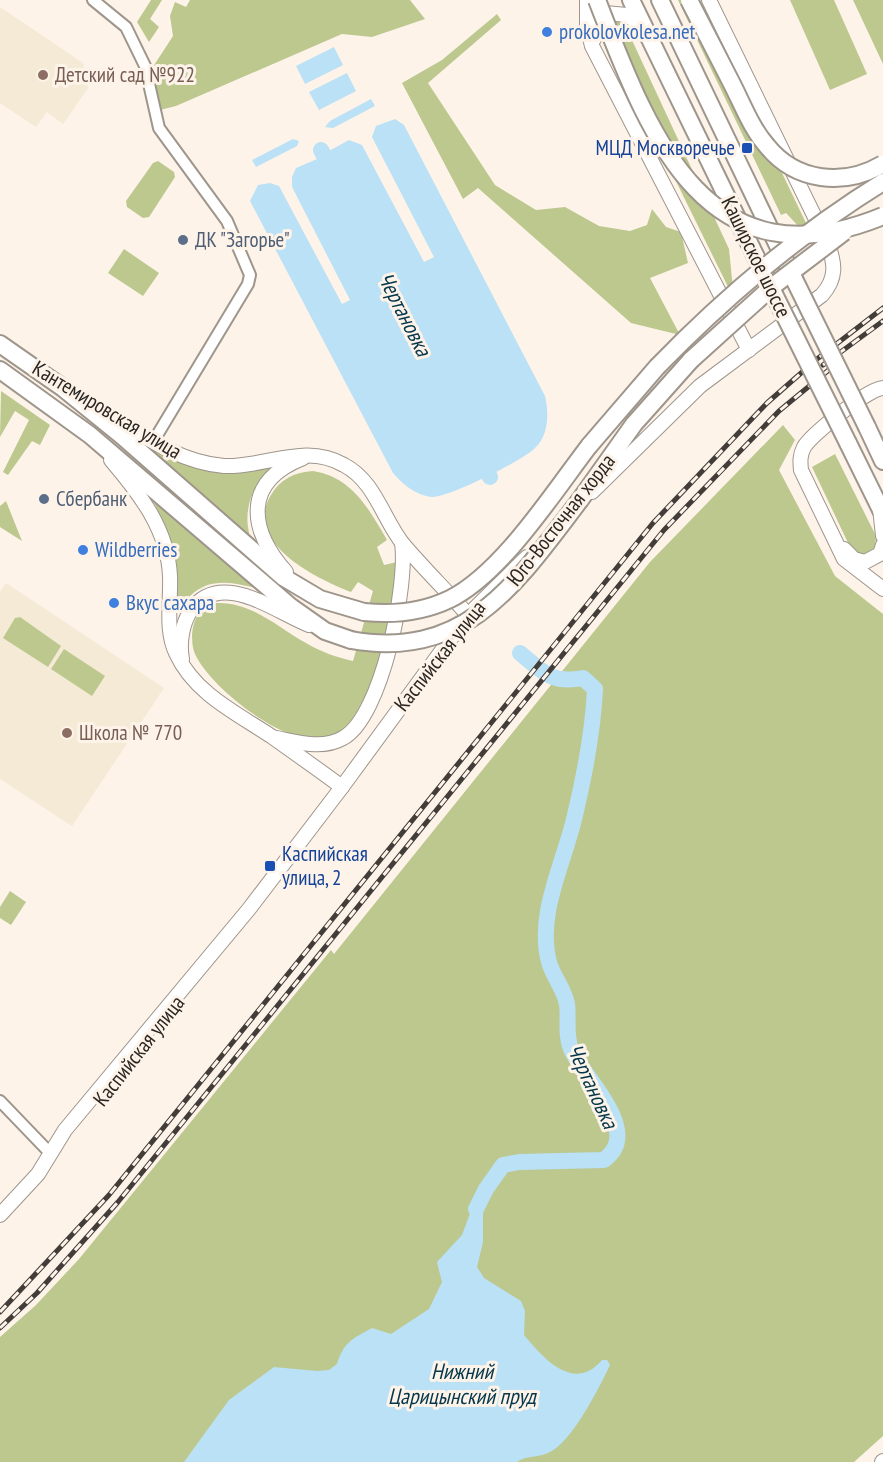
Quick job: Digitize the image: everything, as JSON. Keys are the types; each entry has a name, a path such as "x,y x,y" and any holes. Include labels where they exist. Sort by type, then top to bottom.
{"main road":[{"path":"587,0 587,26 592,46 749,350"},
{"path":"597,0 622,65 658,141 690,185 715,207 758,228 794,234 842,231 883,216"},
{"name":"Каширское шоссе","path":"631,0 882,511"},
{"path":"689,0 753,124 766,146 782,162 803,174 824,179 852,176 883,164"},
{"name":"Каспийская улица","path":"0,1215 38,1174 65,1130 244,914 342,787 468,615 700,386 776,332 829,287 834,271 832,254 710,0"},
{"name":"Каширское шоссе","path":"665,5 883,461"},
{"path":"598,58 593,34 594,24 599,16 611,12 627,15 645,28"},
{"name":"Юго-Восточная хорда","path":"63,388 121,435 254,553 305,591 334,605 364,612 396,614 414,611 448,600 474,584 509,548 619,410 681,342 791,246 883,182"},
{"name":"Юго-Восточная хорда","path":"58,411 90,435 244,569 325,631 351,640 392,645 422,641 455,628 488,607 536,557 633,424 691,360 794,268 883,206"},
{"name":"Кантемировская улица","path":"0,344 63,388 180,456 224,466 310,455 337,461 360,476 402,543 468,615"},
{"name":"Кантемировская улица","path":"0,370 58,411"},
{"path":"881,387 822,429 806,444 800,455 801,470 844,559 883,589"},
{"name":"Кантемировская улица","path":"90,435 141,496 160,533 170,573 169,634 184,667 208,695 342,787"},
{"path":"305,591 273,557 263,541 257,520 260,499 268,484 288,466 310,455"},
{"path":"882,511 883,536"},
{"path":"273,738 325,744 344,738 361,723 374,697 401,598 405,563 402,543"},
{"path":"837,543 854,559 865,562 880,554 883,545"},
{"path":"184,667 181,645 188,615 200,600 217,593 228,591 251,597 284,615 325,631"}],"street":[{"path":"93,0 126,27 145,66 159,128 227,221 250,275 248,284 153,442"},
{"path":"0,1101 50,1153"}],"shaded area":[{"name":"Детский сад №922","path":"0,7 83,63 88,88 63,124 47,112 36,127 0,103"},
{"name":"Школа № 770","path":"6,583 164,688 72,826 0,779 0,592"}],"green space":[{"path":"151,0 162,0 150,19 159,27 149,42 137,22"},
{"path":"190,0 410,0 425,19 372,37 342,34 176,106 160,110 154,80 147,76 173,36 170,16 175,2 186,7"},
{"path":"678,0 699,0 817,246 786,213 781,215"},
{"path":"790,0 834,0 867,74 830,90"},
{"path":"853,0 883,0 883,64"},
{"path":"497,14 501,20 428,83 495,185 536,210 565,207 599,226 630,231 647,225 652,209 666,227 681,232 688,263 650,278 680,335 631,323 478,188 463,199 402,83 442,60"},
{"path":"614,19 624,23 729,249 734,299 604,35"},
{"path":"158,161 174,172 175,177 149,217 143,218 127,207 126,201 153,163"},
{"path":"124,249 159,273 143,296 108,273"},
{"path":"1,391 50,425 40,445 32,441 8,475 3,472 29,420 15,411 0,437"},
{"path":"783,425 795,440 779,470 835,576 883,614 883,1436 854,1462 0,1462 0,1337 36,1305 79,1259 331,950 334,954 650,562"},
{"path":"144,443 164,454 275,465 261,479 251,497 247,516 250,536"},
{"path":"835,454 876,536 875,550 864,555 856,553 850,547 812,467"},
{"path":"313,471 327,474 338,480 358,496 387,540 377,547 384,565 397,562 392,616 365,704 350,728 335,736 318,740 302,738 285,732 266,722 230,696 203,667 195,654 192,639 194,622 202,609 217,603 230,604 253,611 317,649 353,661 373,591 358,582 351,592 320,578 288,557 275,543 267,529 265,512 275,489 289,477"},
{"path":"6,501 22,541 0,527 0,506"},
{"path":"154,502 252,587 227,583 204,586 190,596 176,614 160,517"},
{"path":"20,617 61,646 48,667 3,638 15,618"},
{"path":"64,649 105,676 92,696 51,669"},
{"path":"10,891 26,902 11,925 0,918 0,907"}],"water":[{"path":"334,47 343,65 305,84 296,66"},
{"path":"347,73 356,91 319,110 309,92"},
{"path":"371,99 375,106 333,128 325,127 330,121"},
{"path":"395,119 404,125 545,396 547,409 547,424 543,437 528,454 468,486 431,497 410,488 393,473 250,201 258,185 270,183 279,186 342,304 350,300 292,187 292,177 296,168 317,159 481,474 491,469 329,151 349,140 362,145 424,262 434,257 372,137 376,126"},
{"path":"293,139 299,141 297,146 256,167 252,160"},
{"name":"Нижний Царицынский пруд","path":"486,1189 483,1201 483,1242 477,1267 484,1278 521,1301 525,1311 524,1335 550,1362 570,1373 581,1373 591,1369 602,1360 607,1360 610,1365 584,1414 557,1448 544,1455 525,1458 517,1462 184,1462 229,1400 274,1367 329,1370 337,1364 346,1346 359,1335 372,1328 391,1334 429,1309 442,1282 437,1262 462,1235 471,1211"}],"waterway":[{"name":"Чертановка","path":"321,150 490,477"},
{"name":"Чертановка","path":"476,1209 486,1189 503,1165 519,1162 604,1160 615,1148 617,1134 607,1104 569,1044 567,1004 549,962 546,944 546,925 553,888 570,833 585,768 595,689 583,678 563,679 548,675 520,653"}],"railway":[{"path":"0,1312 109,1195 653,523 767,403 817,359 883,308"},
{"path":"823,365 883,321"},
{"path":"0,1328 37,1293 118,1202 664,530 779,411 836,364"}],"place":[{"name":"prokolovkolesa.net","path":"547,32"},
{"name":"Детский сад №922","path":"43,75"},
{"name":"МЦД Москворечье","path":"747,148"},
{"name":"ДК \"Загорье\"","path":"183,240"},
{"name":"Сбербанк","path":"44,499"},
{"name":"Wildberries","path":"83,550"},
{"name":"Вкус сахара","path":"114,603"},
{"name":"Школа № 770","path":"67,733"},
{"name":"Каспийская улица, 2","path":"270,866"}]}
